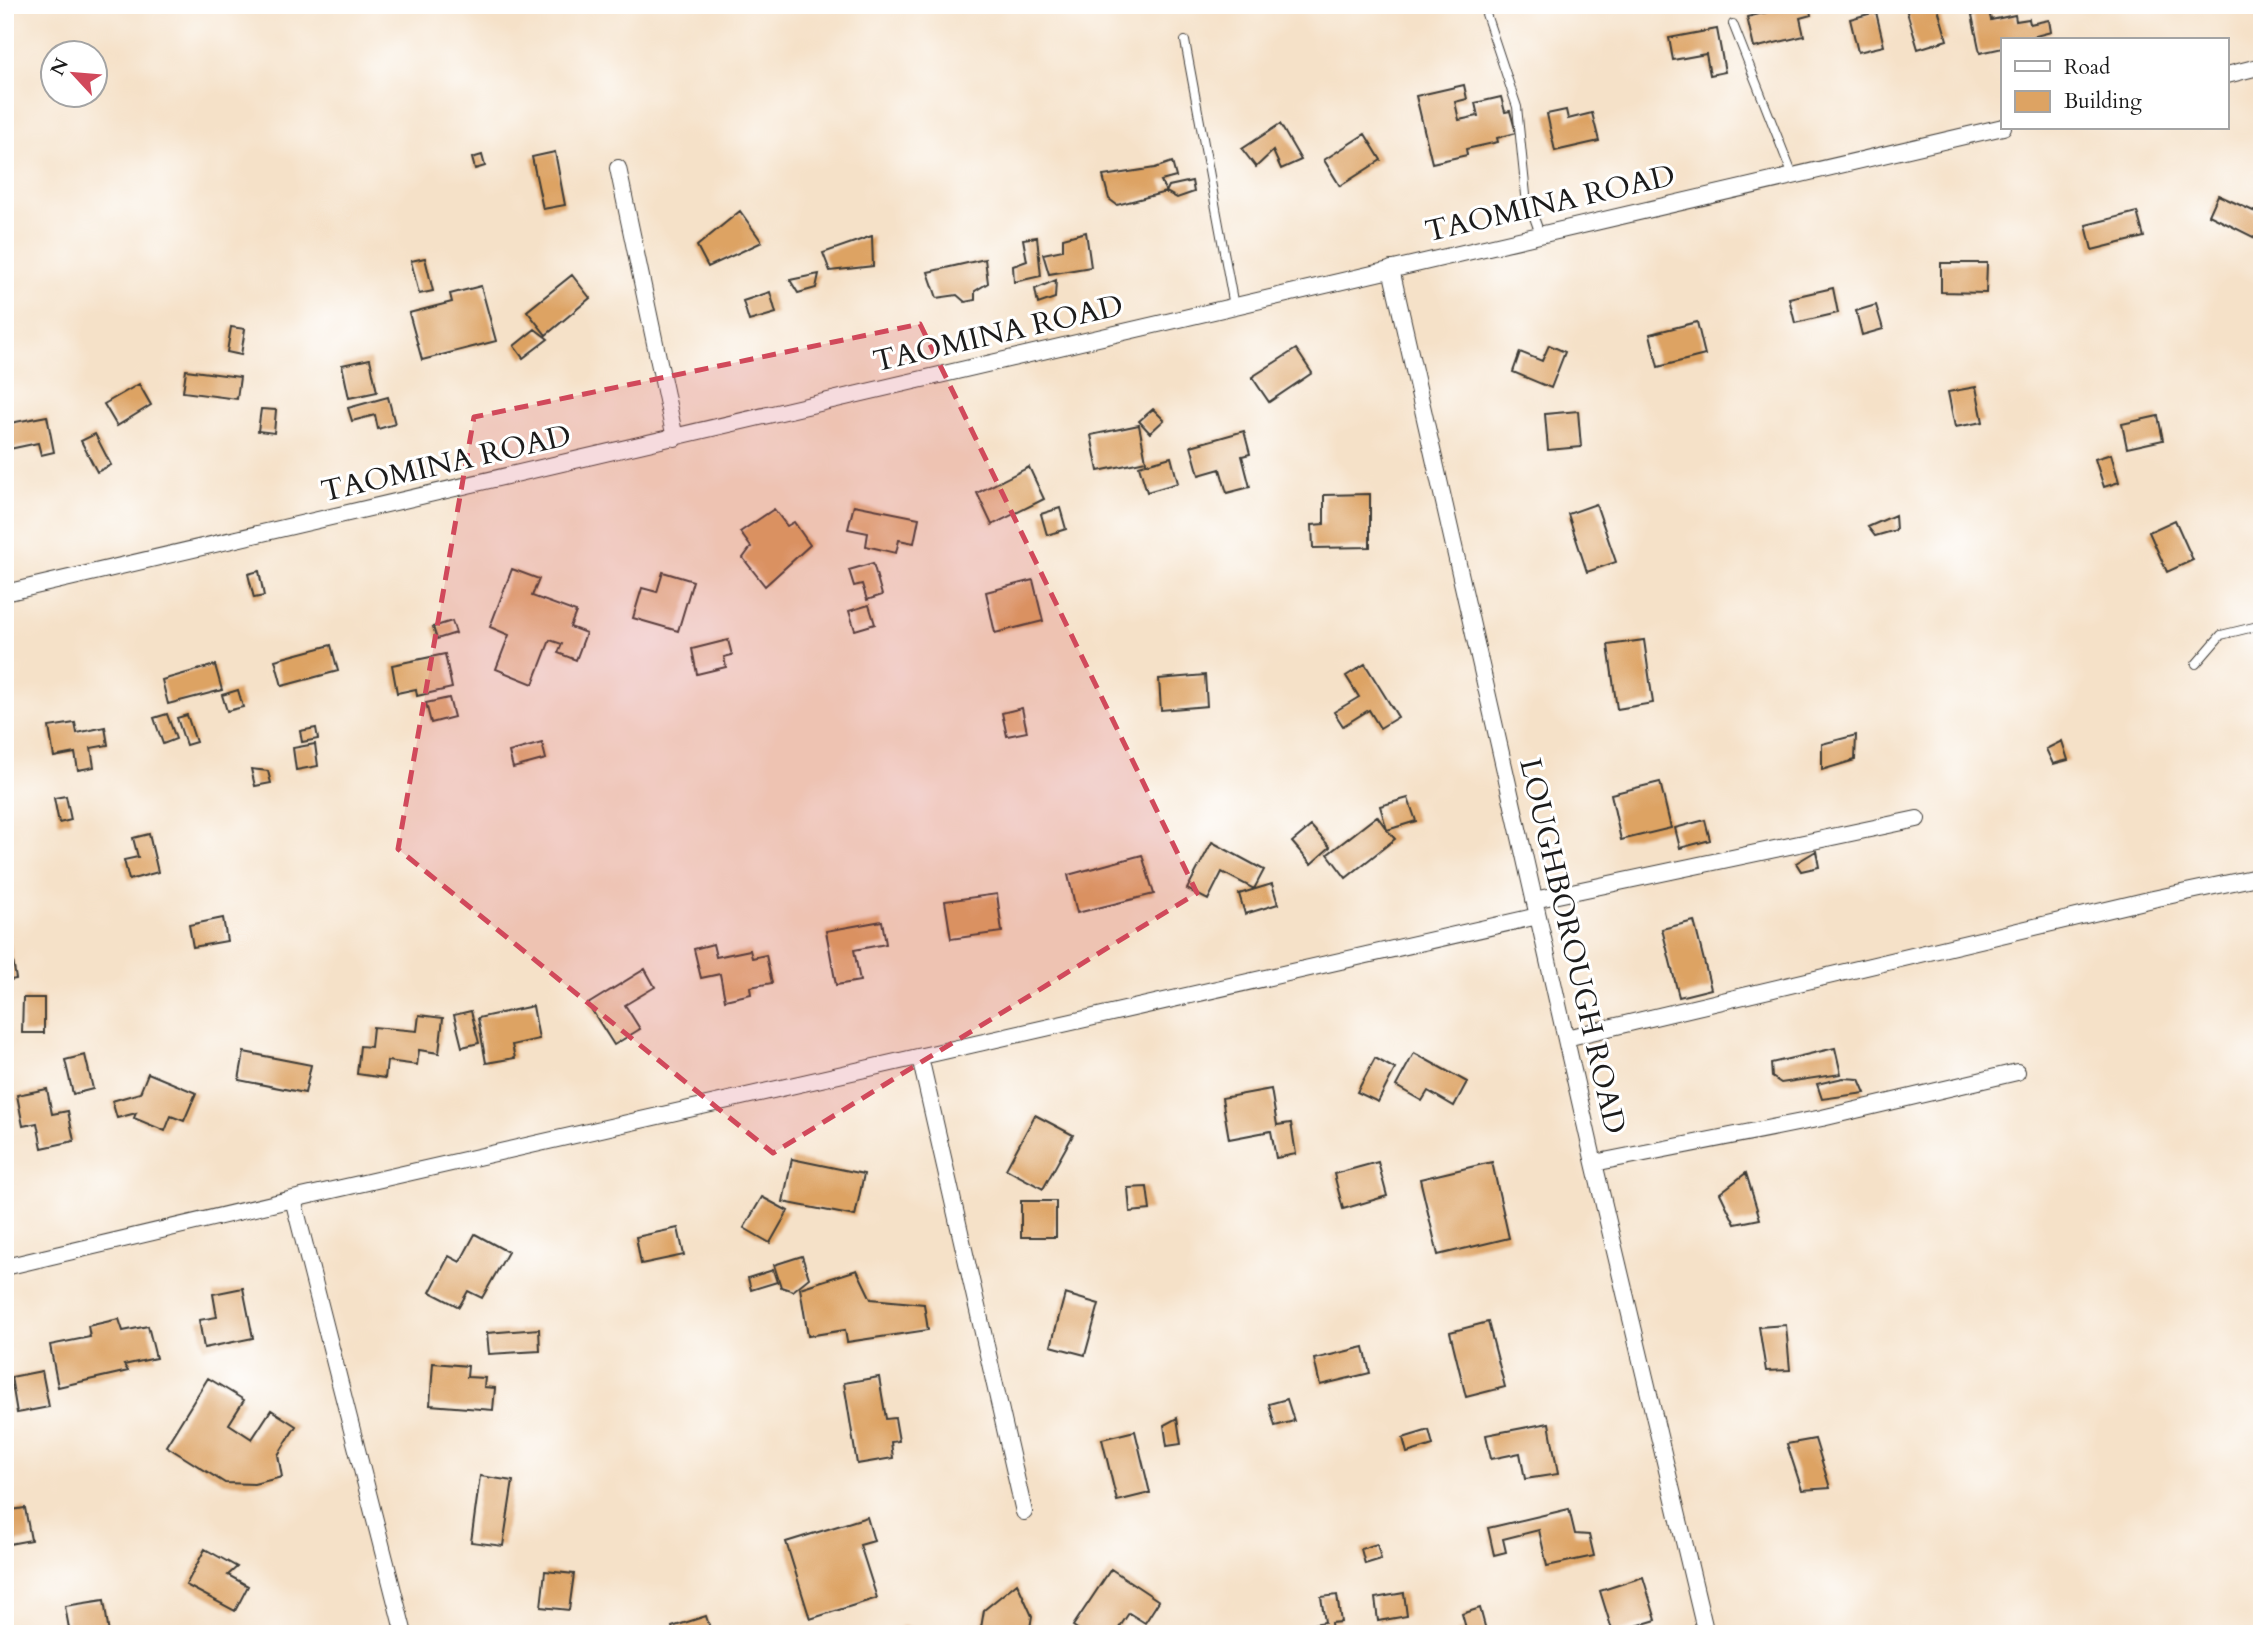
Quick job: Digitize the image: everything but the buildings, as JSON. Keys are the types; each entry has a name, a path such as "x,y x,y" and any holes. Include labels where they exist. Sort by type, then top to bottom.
{"street":[{"path":"2228,75 2262,66"},
{"name":"TAOMINA ROAD","path":"5,593 2001,127"},
{"path":"618,167 675,438"},
{"name":"LOUGHBOROUGH ROAD","path":"1391,269 1594,1163 1706,1634"},
{"path":"5,1267 920,1057 1917,819"},
{"path":"1566,1038 2262,876"},
{"path":"920,1057 1024,1512"},
{"path":"1594,1163 1822,1118 2017,1072"},
{"path":"293,1199 404,1634"}],"lane":[{"path":"1483,5 1517,107 1526,195 1540,234"},
{"path":"1733,24 1793,176"},
{"path":"1185,41 1234,306"},
{"path":"2196,664 2221,635 2262,625"}],"highlighted area":[{"path":"920,324 1197,893 773,1153 398,849 474,417"}]}
